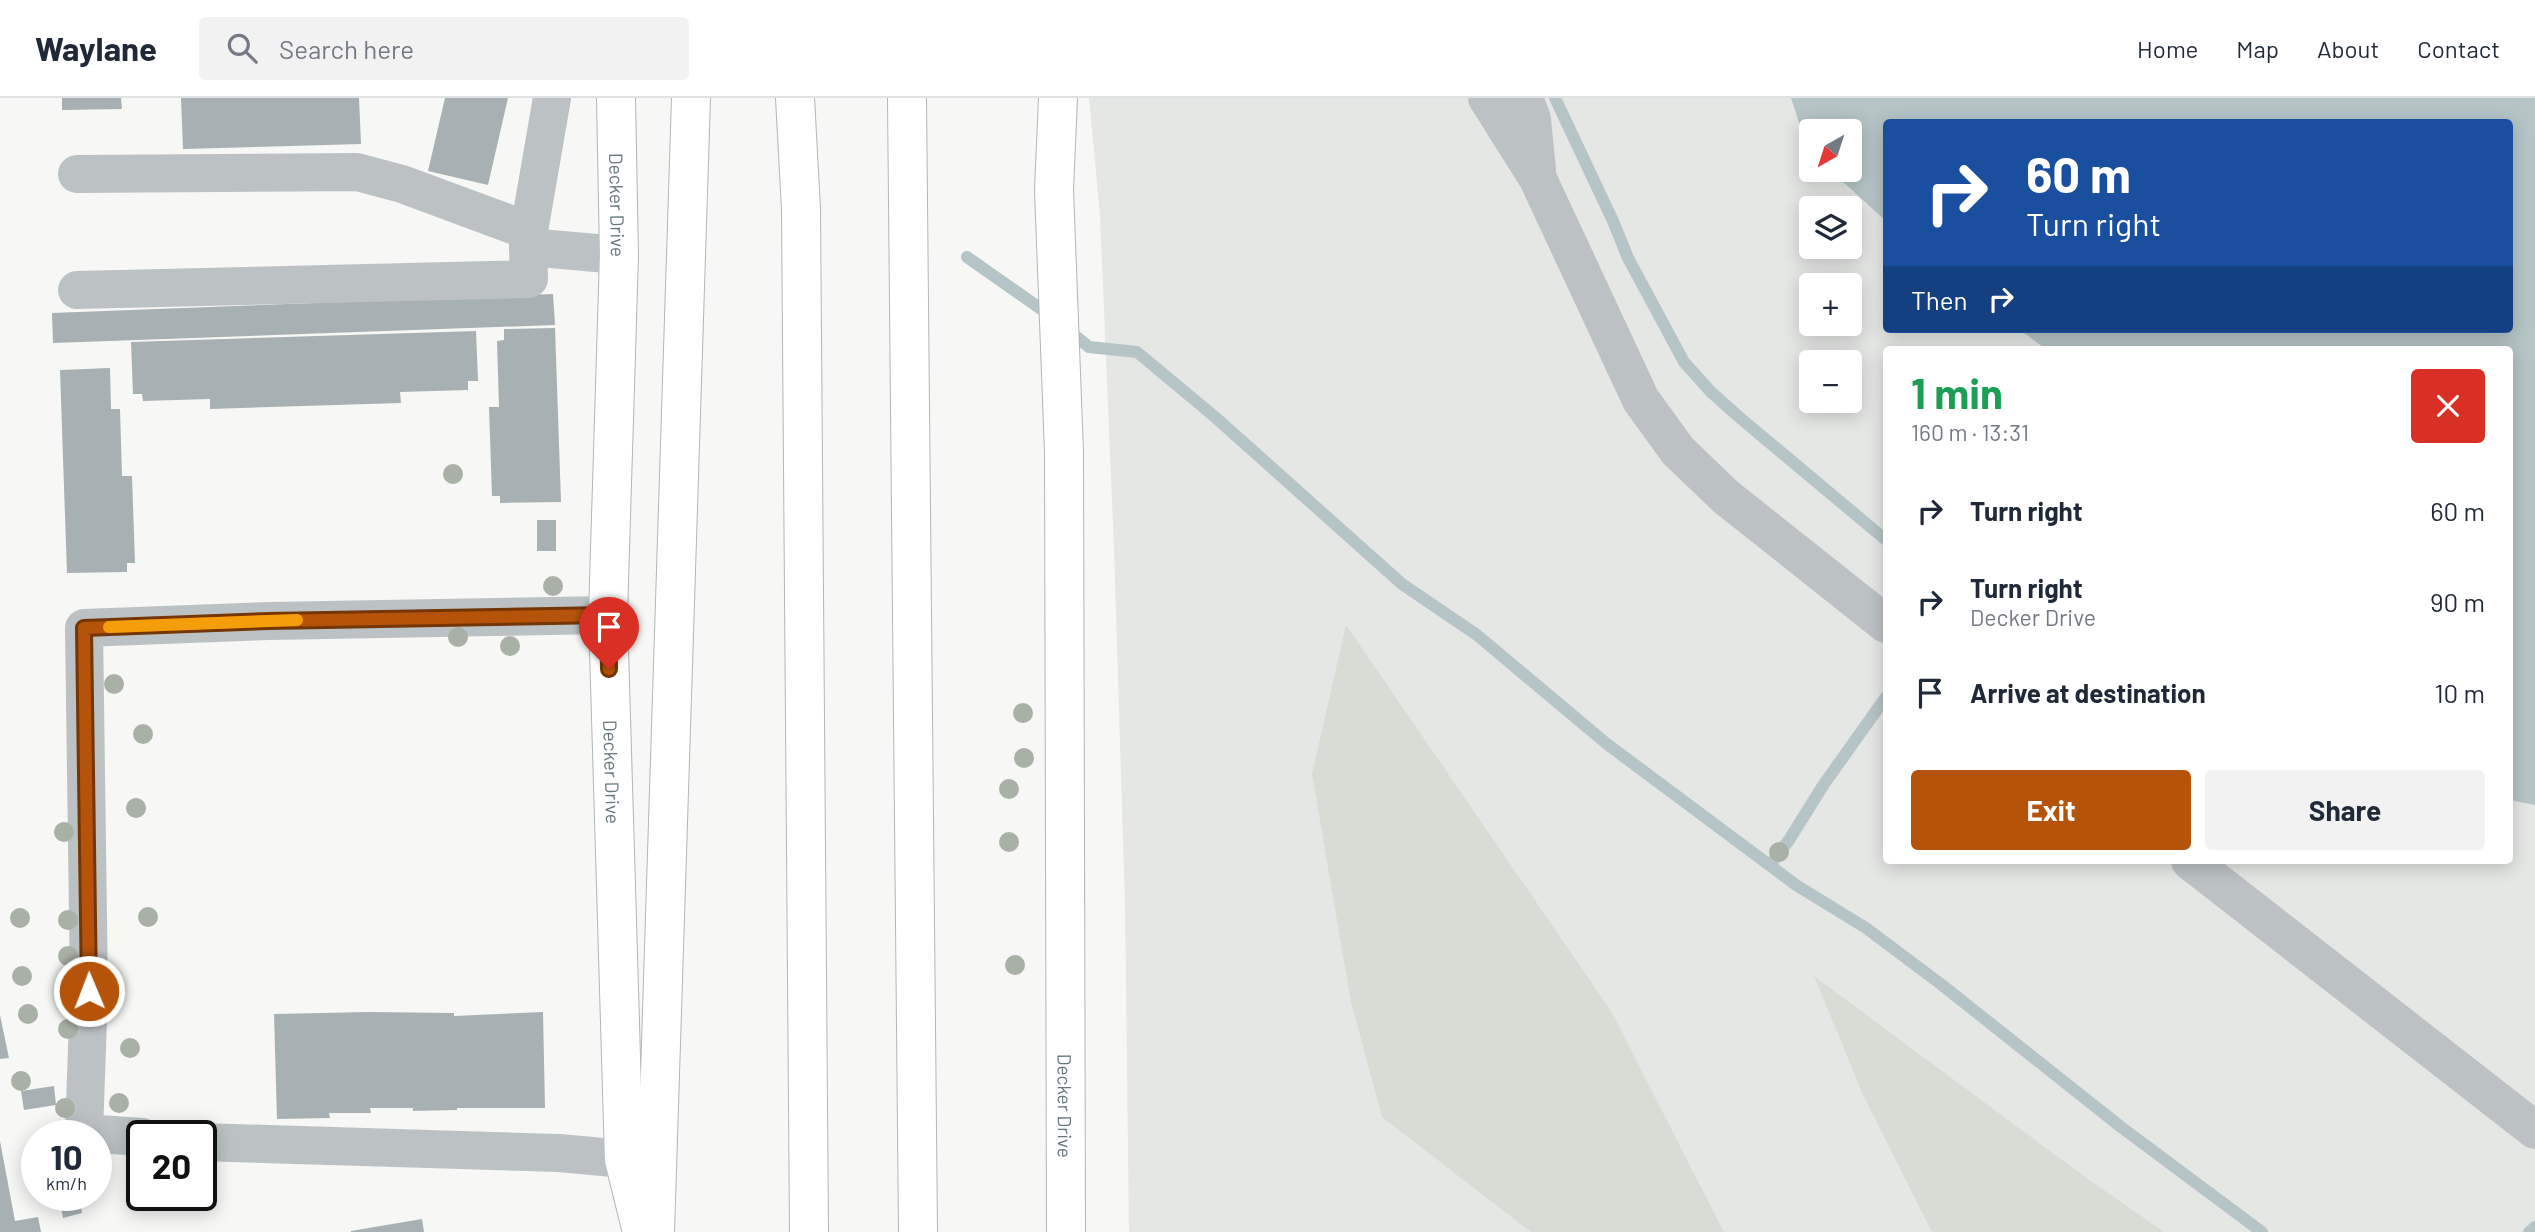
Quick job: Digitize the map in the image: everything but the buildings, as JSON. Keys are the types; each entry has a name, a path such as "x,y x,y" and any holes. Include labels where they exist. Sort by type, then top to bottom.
{"main road":[{"path":"655,1232 691,98"},
{"path":"796,98 801,223 809,1232"},
{"path":"907,98 918,1232"},
{"name":"Decker Drive","path":"1059,98 1054,190 1064,452 1066,1232"},
{"name":"Decker Drive","path":"616,113 619,255 608,615 624,1159 642,1232"}],"lane":[{"path":"77,290 528,279 528,239 552,98"},
{"path":"1488,98 1538,179 1641,400 1678,451 1726,497 1883,622"},
{"path":"1524,98 1532,119 1538,179"},
{"path":"77,174 357,172 402,184 528,239 619,255"},
{"path":"126,1137 84,1133 89,991 84,628 269,621 608,615"},
{"path":"2194,864 2535,1130"},
{"path":"217,1142 559,1153 624,1159"}],"shaded area":[{"path":"1089,98 2535,98 2535,1232 1129,1232 1125,904 1100,215"},
{"path":"1791,98 2535,98 2535,805 2513,801 2513,346 2042,346 2024,333 2513,333 2513,119 1883,119 1883,218 1862,199 1862,196 1843,182 1862,182 1862,119 1799,119 1799,123"},
{"path":"1346,625 1611,1011 1724,1232 1531,1232 1382,1117 1351,1002 1312,774"},
{"path":"1814,976 2081,1174 2164,1232 1932,1232 1863,1095"}],"waterway":[{"path":"1555,98 1628,258 1684,362 1711,392 1739,417 1883,537"},
{"path":"967,257 1051,316"},
{"path":"1068,330 1089,347 1137,352 1215,417 1402,584 1477,635 1607,744 1796,885 1866,928 1942,985 2121,1127 2262,1232"},
{"path":"1770,865 1883,701"},
{"path":"2529,1232 2535,1227"}],"slow traffic":[{"path":"109,627 297,620"}],"route":[{"path":"89,991 84,628 269,621 608,615 609,669"}]}
